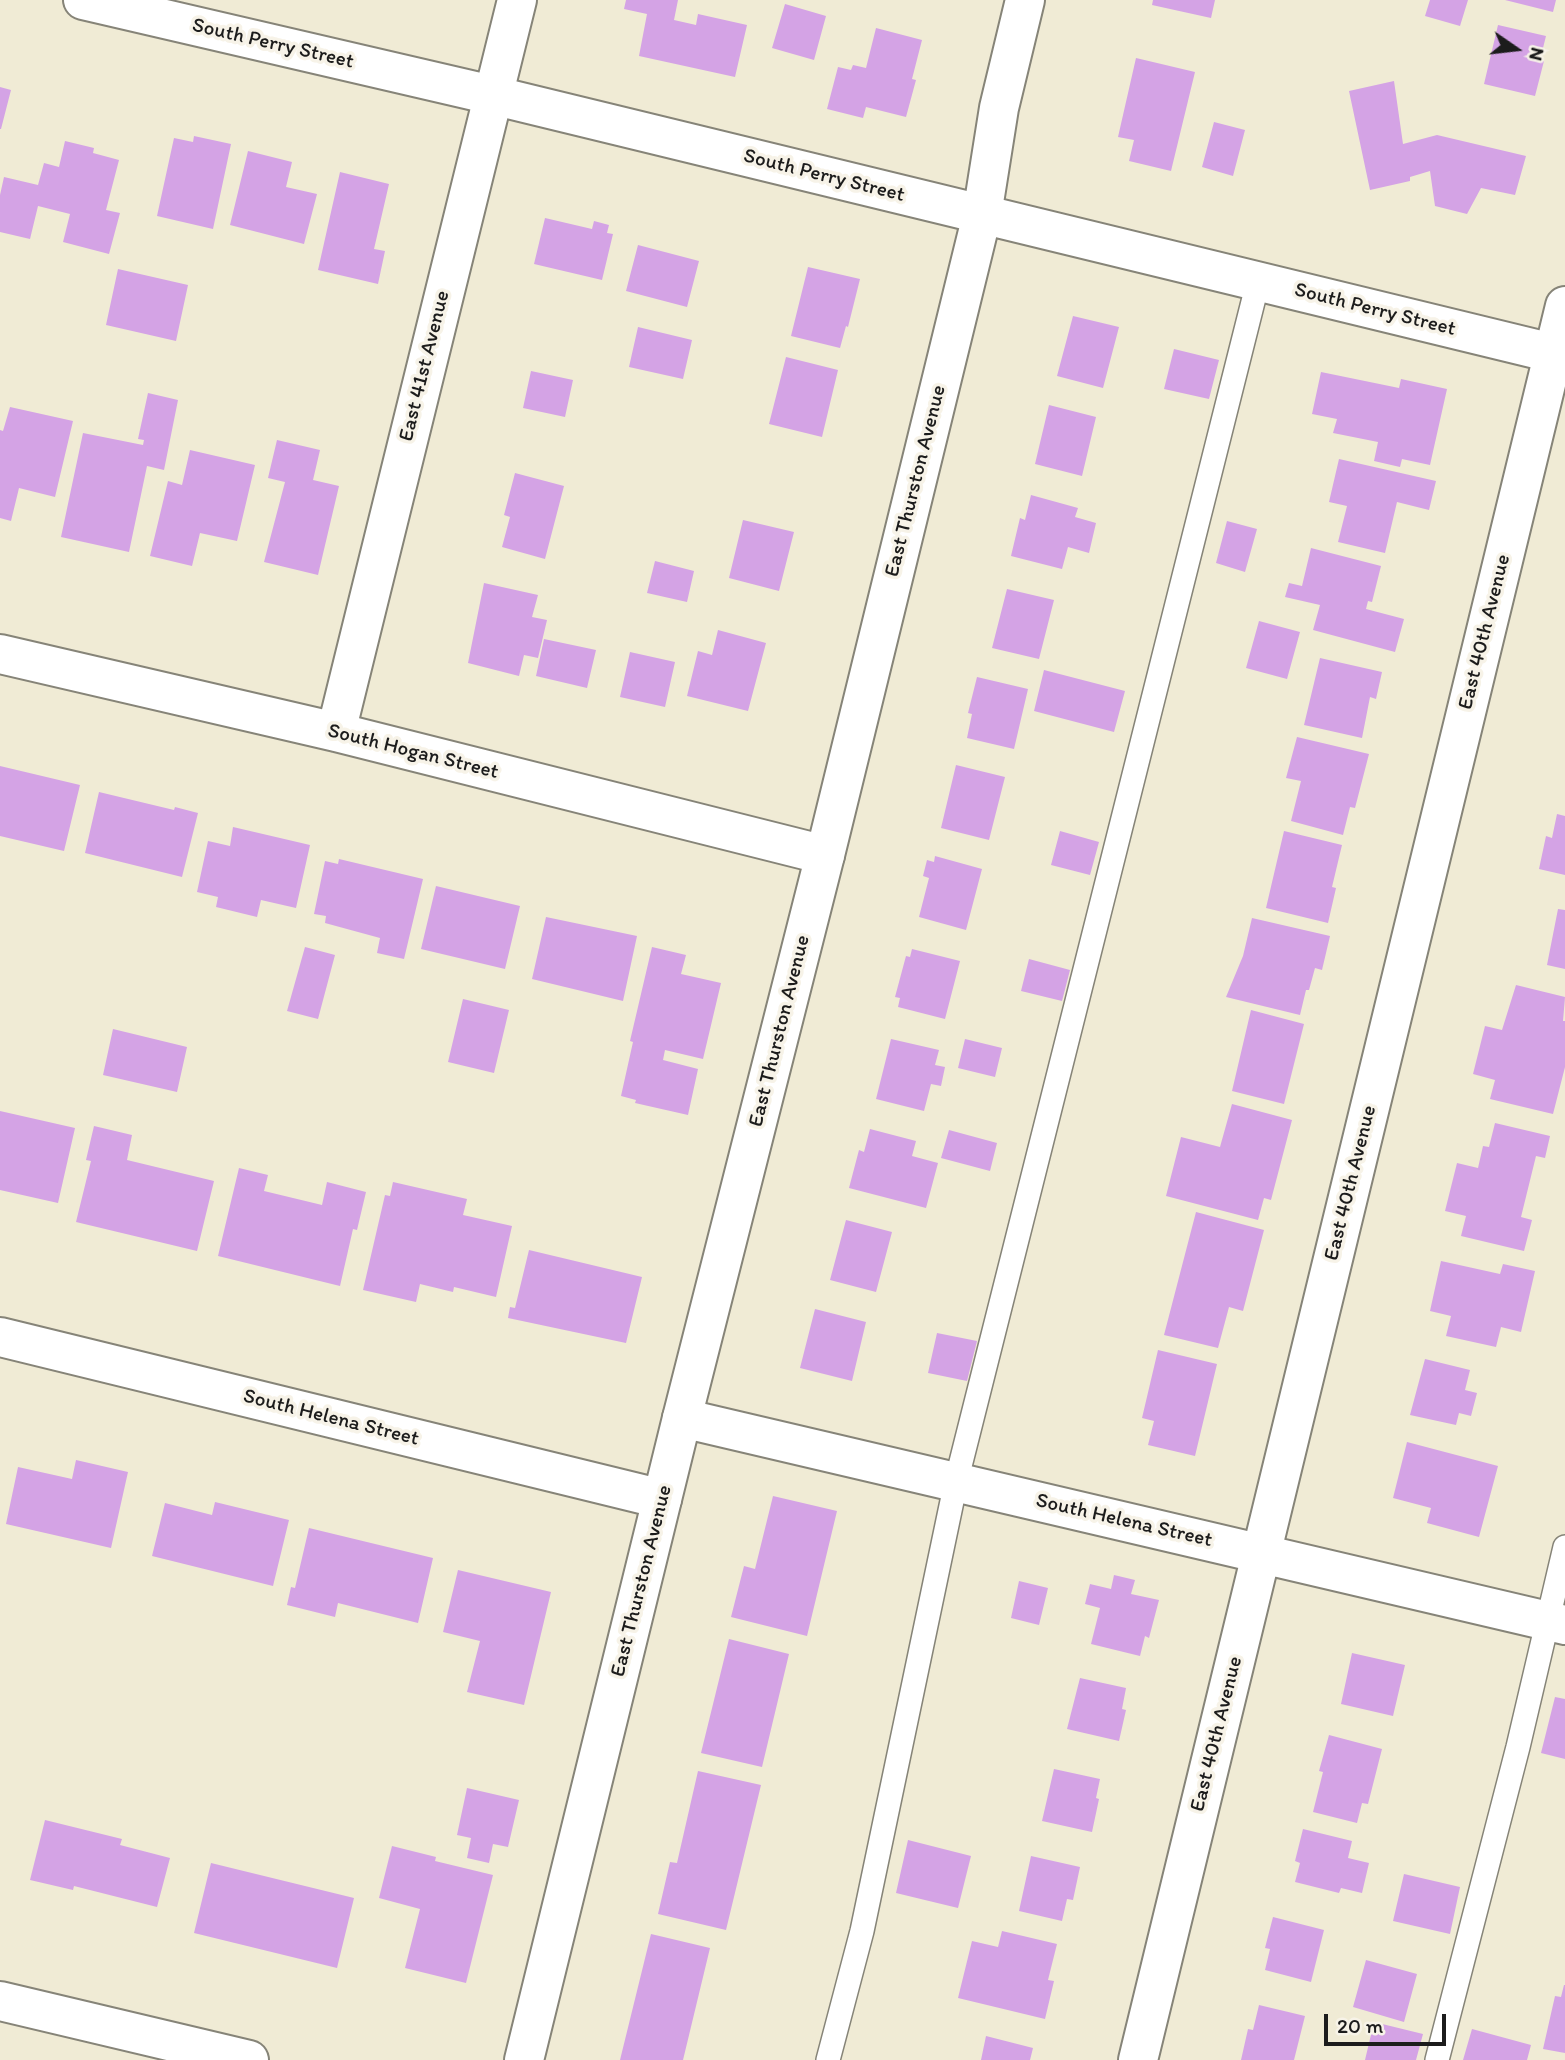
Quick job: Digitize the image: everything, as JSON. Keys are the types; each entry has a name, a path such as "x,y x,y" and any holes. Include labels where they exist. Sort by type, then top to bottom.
{"street":[{"name":"South Perry Street","path":"83,0 492,95 1559,355"},
{"name":"East 41st Avenue","path":"336,732 517,0"},
{"name":"East Thurston Avenue","path":"524,2060 982,215 999,108 1025,0"},
{"name":"East 40th Avenue","path":"1138,2060 1260,1553 1559,355 1565,306"},
{"name":"South Hogan Street","path":"0,654 336,732 825,855"},
{"name":"South Helena Street","path":"0,1336 662,1499"},
{"name":"South Helena Street","path":"682,1418 1556,1622"},
{"path":"0,2001 249,2060"}],"lane":[{"path":"828,2060 862,1931 956,1482 1258,282"},
{"path":"1437,2060 1518,1746 1556,1622 1565,1547"}],"building":[{"path":"626,0 678,0 674,20 696,25 698,14 747,25 735,77 639,56 647,14 624,9"},
{"path":"1153,0 1215,0 1211,18 1152,5"},
{"path":"1430,0 1468,0 1460,26 1425,16"},
{"path":"1505,0 1556,0 1553,12"},
{"path":"785,4 826,16 814,60 772,48"},
{"path":"1498,25 1546,36 1540,60 1544,61 1535,96 1484,84"},
{"path":"876,28 922,40 912,79 916,80 906,117 866,107 863,118 827,109 838,67 851,70 853,65 866,68"},
{"path":"1136,58 1195,72 1171,171 1129,161 1134,140 1118,137"},
{"path":"1394,81 1403,144 1437,135 1526,156 1515,195 1481,188 1467,214 1435,206 1430,171 1410,177 1410,181 1370,190 1349,91"},
{"path":"0,87 11,90 1,129 0,129"},
{"path":"1214,122 1245,130 1233,176 1202,167"},
{"path":"194,136 231,144 213,229 157,216 174,138 193,142"},
{"path":"65,141 94,148 93,153 119,160 106,210 120,213 109,254 63,242 70,214 38,206 30,239 0,232 0,195 4,177 38,185 44,163 59,167"},
{"path":"248,151 292,162 286,187 317,194 304,244 230,225"},
{"path":"340,172 389,184 374,249 385,251 378,284 318,270"},
{"path":"545,218 592,229 594,221 609,225 607,233 613,234 602,280 534,264"},
{"path":"638,245 699,261 687,307 626,291"},
{"path":"808,267 860,279 840,348 791,336"},
{"path":"118,269 188,285 176,341 106,325"},
{"path":"1073,316 1119,327 1103,388 1057,376"},
{"path":"638,327 692,340 683,379 629,367"},
{"path":"1174,349 1219,360 1209,399 1164,389"},
{"path":"786,357 838,370 822,437 769,424"},
{"path":"531,371 573,380 565,417 523,408"},
{"path":"1321,372 1399,388 1401,379 1447,389 1430,465 1402,459 1400,467 1374,461 1378,442 1333,433 1337,419 1312,414"},
{"path":"148,393 178,400 164,470 147,466 129,552 61,537 83,433 143,445 144,440 138,439"},
{"path":"1049,405 1096,417 1082,476 1035,464"},
{"path":"10,407 73,421 55,497 19,488 11,521 0,518 0,430 3,431"},
{"path":"277,440 320,450 313,480 339,486 318,575 264,562 285,482 268,478"},
{"path":"190,450 255,465 237,541 200,533 192,566 150,556 168,481 182,485"},
{"path":"1339,459 1436,481 1429,510 1397,502 1385,553 1338,542 1347,506 1329,502"},
{"path":"515,473 564,486 545,559 502,547 510,517 504,515"},
{"path":"1031,495 1078,508 1075,517 1096,523 1089,553 1068,547 1062,569 1011,556 1020,518 1025,520"},
{"path":"743,520 794,532 779,591 729,578"},
{"path":"1227,521 1257,529 1245,572 1216,563"},
{"path":"1311,548 1381,566 1372,602 1368,601 1366,609 1404,619 1395,652 1313,630 1320,605 1285,597 1289,583 1302,586"},
{"path":"655,561 694,571 687,602 647,593"},
{"path":"484,583 538,595 532,617 547,620 538,658 524,655 519,676 468,663"},
{"path":"1007,589 1054,600 1039,659 992,648"},
{"path":"1259,621 1300,632 1287,679 1246,668"},
{"path":"718,630 766,643 748,711 687,696 698,651 712,655"},
{"path":"544,639 596,650 587,688 536,676"},
{"path":"630,652 675,662 665,707 620,697"},
{"path":"1320,658 1382,672 1376,699 1370,697 1362,738 1304,725"},
{"path":"1044,670 1125,691 1114,732 1034,711"},
{"path":"977,677 1028,689 1014,749 967,738 972,714 968,713"},
{"path":"1297,737 1369,754 1355,808 1350,807 1343,835 1291,821 1301,781 1286,778"},
{"path":"956,765 1005,777 989,840 941,828"},
{"path":"0,766 80,785 64,851 0,836"},
{"path":"99,792 198,813 182,877 85,853"},
{"path":"1557,814 1565,816 1565,875 1539,869 1546,836 1552,838"},
{"path":"233,827 310,845 296,908 261,900 257,917 216,907 218,897 197,892 208,841 230,846"},
{"path":"1060,831 1099,842 1090,875 1051,865"},
{"path":"1284,831 1342,845 1332,887 1336,888 1328,923 1266,908"},
{"path":"935,856 982,869 966,930 919,917 929,878 923,876 927,860 934,862"},
{"path":"339,859 423,879 404,959 377,953 380,938 325,923 326,916 314,914 325,861 338,864"},
{"path":"436,886 520,906 505,969 421,949"},
{"path":"1558,909 1565,910 1565,969 1547,965"},
{"path":"546,917 637,936 623,1001 532,979"},
{"path":"1252,918 1330,936 1322,970 1315,968 1300,1015 1226,997 1243,956"},
{"path":"305,947 335,955 318,1019 287,1011"},
{"path":"652,947 686,955 681,974 721,983 703,1059 665,1050 663,1060 698,1069 688,1115 635,1103 636,1100 621,1096 633,1042 630,1041"},
{"path":"912,949 960,961 945,1019 898,1007 900,998 895,997 906,956 910,957"},
{"path":"1029,959 1070,970 1062,1001 1021,991"},
{"path":"1516,985 1565,997 1565,1067 1553,1114 1490,1099 1495,1080 1473,1074 1485,1026 1502,1030"},
{"path":"463,999 509,1010 494,1073 448,1062"},
{"path":"1251,1010 1304,1024 1284,1104 1232,1091"},
{"path":"113,1029 187,1047 177,1092 103,1075"},
{"path":"891,1039 939,1050 935,1065 945,1067 941,1086 931,1084 924,1111 876,1099"},
{"path":"965,1039 1002,1048 995,1077 958,1068"},
{"path":"1232,1104 1292,1120 1271,1200 1264,1198 1258,1220 1166,1196 1181,1137 1220,1147"},
{"path":"0,1111 75,1128 58,1203 0,1190"},
{"path":"1495,1123 1550,1136 1545,1158 1536,1156 1521,1217 1532,1220 1524,1251 1461,1236 1466,1216 1445,1211 1457,1163 1478,1168 1483,1146 1489,1147"},
{"path":"94,1126 132,1135 127,1160 214,1181 197,1251 76,1222 91,1161 86,1160"},
{"path":"870,1129 916,1141 912,1156 938,1163 926,1208 849,1188 859,1150 864,1152"},
{"path":"949,1130 997,1143 990,1171 941,1158"},
{"path":"239,1168 268,1175 264,1191 322,1205 327,1182 366,1192 357,1230 353,1229 340,1286 218,1256"},
{"path":"393,1182 467,1199 463,1215 512,1226 496,1297 454,1287 453,1292 420,1284 416,1302 363,1290 385,1195 390,1196"},
{"path":"1196,1212 1264,1230 1243,1311 1229,1307 1218,1348 1164,1335"},
{"path":"846,1220 892,1232 876,1292 830,1280"},
{"path":"529,1250 642,1277 626,1343 508,1318 510,1307 515,1308"},
{"path":"1441,1261 1500,1274 1503,1264 1535,1271 1521,1332 1501,1327 1496,1347 1446,1336 1451,1316 1430,1311"},
{"path":"815,1309 866,1322 852,1381 800,1368"},
{"path":"937,1333 977,1341 967,1381 928,1373"},
{"path":"1158,1350 1217,1364 1195,1456 1148,1445 1154,1421 1142,1418"},
{"path":"1425,1359 1470,1370 1465,1390 1477,1393 1471,1416 1459,1413 1456,1425 1410,1415"},
{"path":"1407,1442 1498,1466 1479,1537 1427,1523 1431,1508 1393,1498"},
{"path":"76,1460 128,1472 111,1548 6,1524 18,1467 72,1479"},
{"path":"773,1496 837,1511 807,1636 731,1617 744,1566 755,1569"},
{"path":"215,1502 289,1520 273,1586 152,1556 165,1503 212,1515"},
{"path":"309,1528 433,1558 418,1623 338,1603 335,1617 287,1605 291,1587 295,1588"},
{"path":"458,1570 551,1592 524,1705 467,1692 480,1641 443,1632"},
{"path":"1114,1575 1135,1580 1131,1594 1159,1600 1149,1638 1145,1636 1140,1656 1091,1644 1100,1608 1085,1604 1090,1584 1111,1589"},
{"path":"1019,1581 1048,1588 1039,1625 1011,1618"},
{"path":"729,1639 789,1654 762,1767 701,1753"},
{"path":"1352,1653 1405,1665 1393,1716 1341,1704"},
{"path":"1080,1678 1126,1688 1122,1709 1126,1710 1119,1741 1067,1729"},
{"path":"1555,1697 1565,1699 1565,1759 1541,1753"},
{"path":"1329,1735 1382,1749 1368,1804 1362,1803 1357,1823 1313,1812 1323,1772 1319,1771"},
{"path":"1054,1769 1100,1779 1092,1832 1042,1821"},
{"path":"698,1771 761,1785 726,1930 658,1914 670,1862 677,1863"},
{"path":"467,1788 519,1800 508,1847 493,1844 489,1863 467,1858 471,1838 457,1835"},
{"path":"45,1820 122,1839 120,1845 170,1858 157,1907 74,1886 73,1890 30,1880"},
{"path":"1303,1829 1352,1841 1348,1858 1369,1863 1362,1893 1341,1888 1339,1893 1295,1882 1300,1863 1295,1861"},
{"path":"908,1840 971,1856 958,1908 896,1893"},
{"path":"392,1846 436,1857 435,1861 493,1875 466,1983 405,1968 420,1909 379,1898"},
{"path":"1031,1856 1080,1867 1073,1900 1067,1899 1062,1921 1019,1911"},
{"path":"211,1863 354,1898 337,1968 194,1933"},
{"path":"1404,1874 1460,1887 1450,1934 1393,1921"},
{"path":"1273,1917 1324,1930 1311,1982 1265,1970 1270,1949 1265,1948"},
{"path":"1002,1931 1057,1944 1048,1980 1054,1981 1045,2019 958,1998 972,1941 998,1947"},
{"path":"651,1934 710,1948 683,2060 620,2060"},
{"path":"1366,1960 1417,1974 1404,2022 1353,2007"},
{"path":"1564,1985 1565,2053 1543,2049 1555,1996 1561,1997"},
{"path":"1259,2005 1305,2016 1294,2060 1241,2060 1248,2029 1253,2030"},
{"path":"1374,2022 1423,2034 1416,2060 1365,2060"},
{"path":"1472,2029 1531,2045 1527,2060 1463,2060"},
{"path":"986,2036 1033,2048 1030,2060 981,2060"}]}
